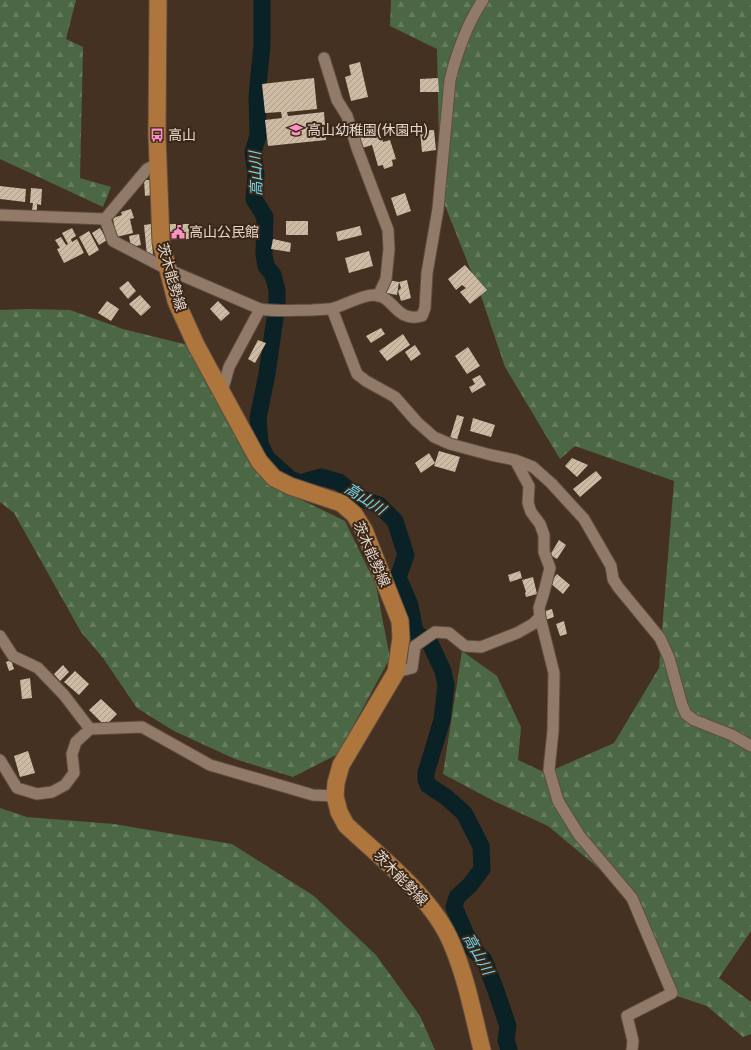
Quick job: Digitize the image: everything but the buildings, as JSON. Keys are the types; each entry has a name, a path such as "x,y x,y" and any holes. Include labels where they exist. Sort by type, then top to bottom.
{"main road":[{"name":"茨木能勢線","path":"158,0 158,164 161,242 176,301 196,345 259,461 274,478 290,486 341,503 354,514 364,530 400,621 401,638 396,672 341,765 336,783 335,796 339,812 346,825 415,889 447,933 461,967 482,1050"}],"street":[{"path":"105,219 113,241 167,269 260,309 275,311 332,309 374,295 384,298 405,316 413,318 422,316 425,308 427,273 438,209 450,80 455,61 473,17 483,0"},
{"path":"324,58 337,100 347,116 357,148 388,230 389,249 386,279 378,296"},
{"path":"105,219 147,169 158,164"},
{"path":"0,215 105,219"},
{"path":"222,392 230,367 260,309"},
{"path":"332,309 357,374 366,381 395,397 417,422 434,437 450,444 515,460 532,467 551,483 584,519 612,566 613,579 618,587 660,638 669,658 682,705 686,714 694,720 732,735 751,746"},
{"path":"515,460 529,486 528,503 531,512 540,524 544,535 544,552 550,568 539,608 554,673 553,731 549,770 558,801 579,836 632,898 672,993 627,1016 633,1041 632,1050"},
{"path":"396,672 412,668 415,646 435,632 449,633 465,646 481,647 518,633 533,624 540,617"},
{"path":"0,636 13,656 38,668 64,695 90,729"},
{"path":"0,760 17,788 37,794 52,792 65,785 74,773 72,754 76,742 90,729 142,727 210,765 313,795 335,796"}],"green space":[{"path":"0,0 76,0 66,39 83,47 80,178 111,187 103,207 0,159"},
{"path":"391,0 751,0 751,931 719,978 751,1002 751,1034 743,1037 707,1006 677,996 626,891 548,826 494,801 443,774 462,651 497,676 521,727 518,760 546,773 614,743 659,668 674,481 575,446 560,459 505,367 481,296 440,193 437,49 390,26"},
{"path":"0,310 70,310 123,329 188,345 269,484 345,521 376,585 390,658 338,754 293,777 235,759 174,731 137,708 103,658 81,632 14,513 0,502"},
{"path":"0,808 27,817 114,824 232,844 314,896 376,955 420,1016 435,1050 0,1050"}],"waterway":[{"name":"高山川","path":"262,0 262,45 257,96 258,136 253,152 256,175 254,199 265,217 264,255 266,266 273,275 277,290 277,304 267,374 258,418 260,444 267,458 290,479 300,483 321,477 339,482 359,498 379,505 395,521 406,555 398,577 410,605 415,632 430,643 443,671 446,685 442,720 426,773 426,779 428,785 446,797 464,813 481,846 482,869 470,885 457,897 454,907 472,948 484,960 495,988 508,1026 506,1040 509,1050"}],"place":[{"name":"高山幼稚園(休園中)","path":"296,130"},
{"name":"高山","path":"157,135"},
{"name":"高山公民館","path":"178,232"}]}
